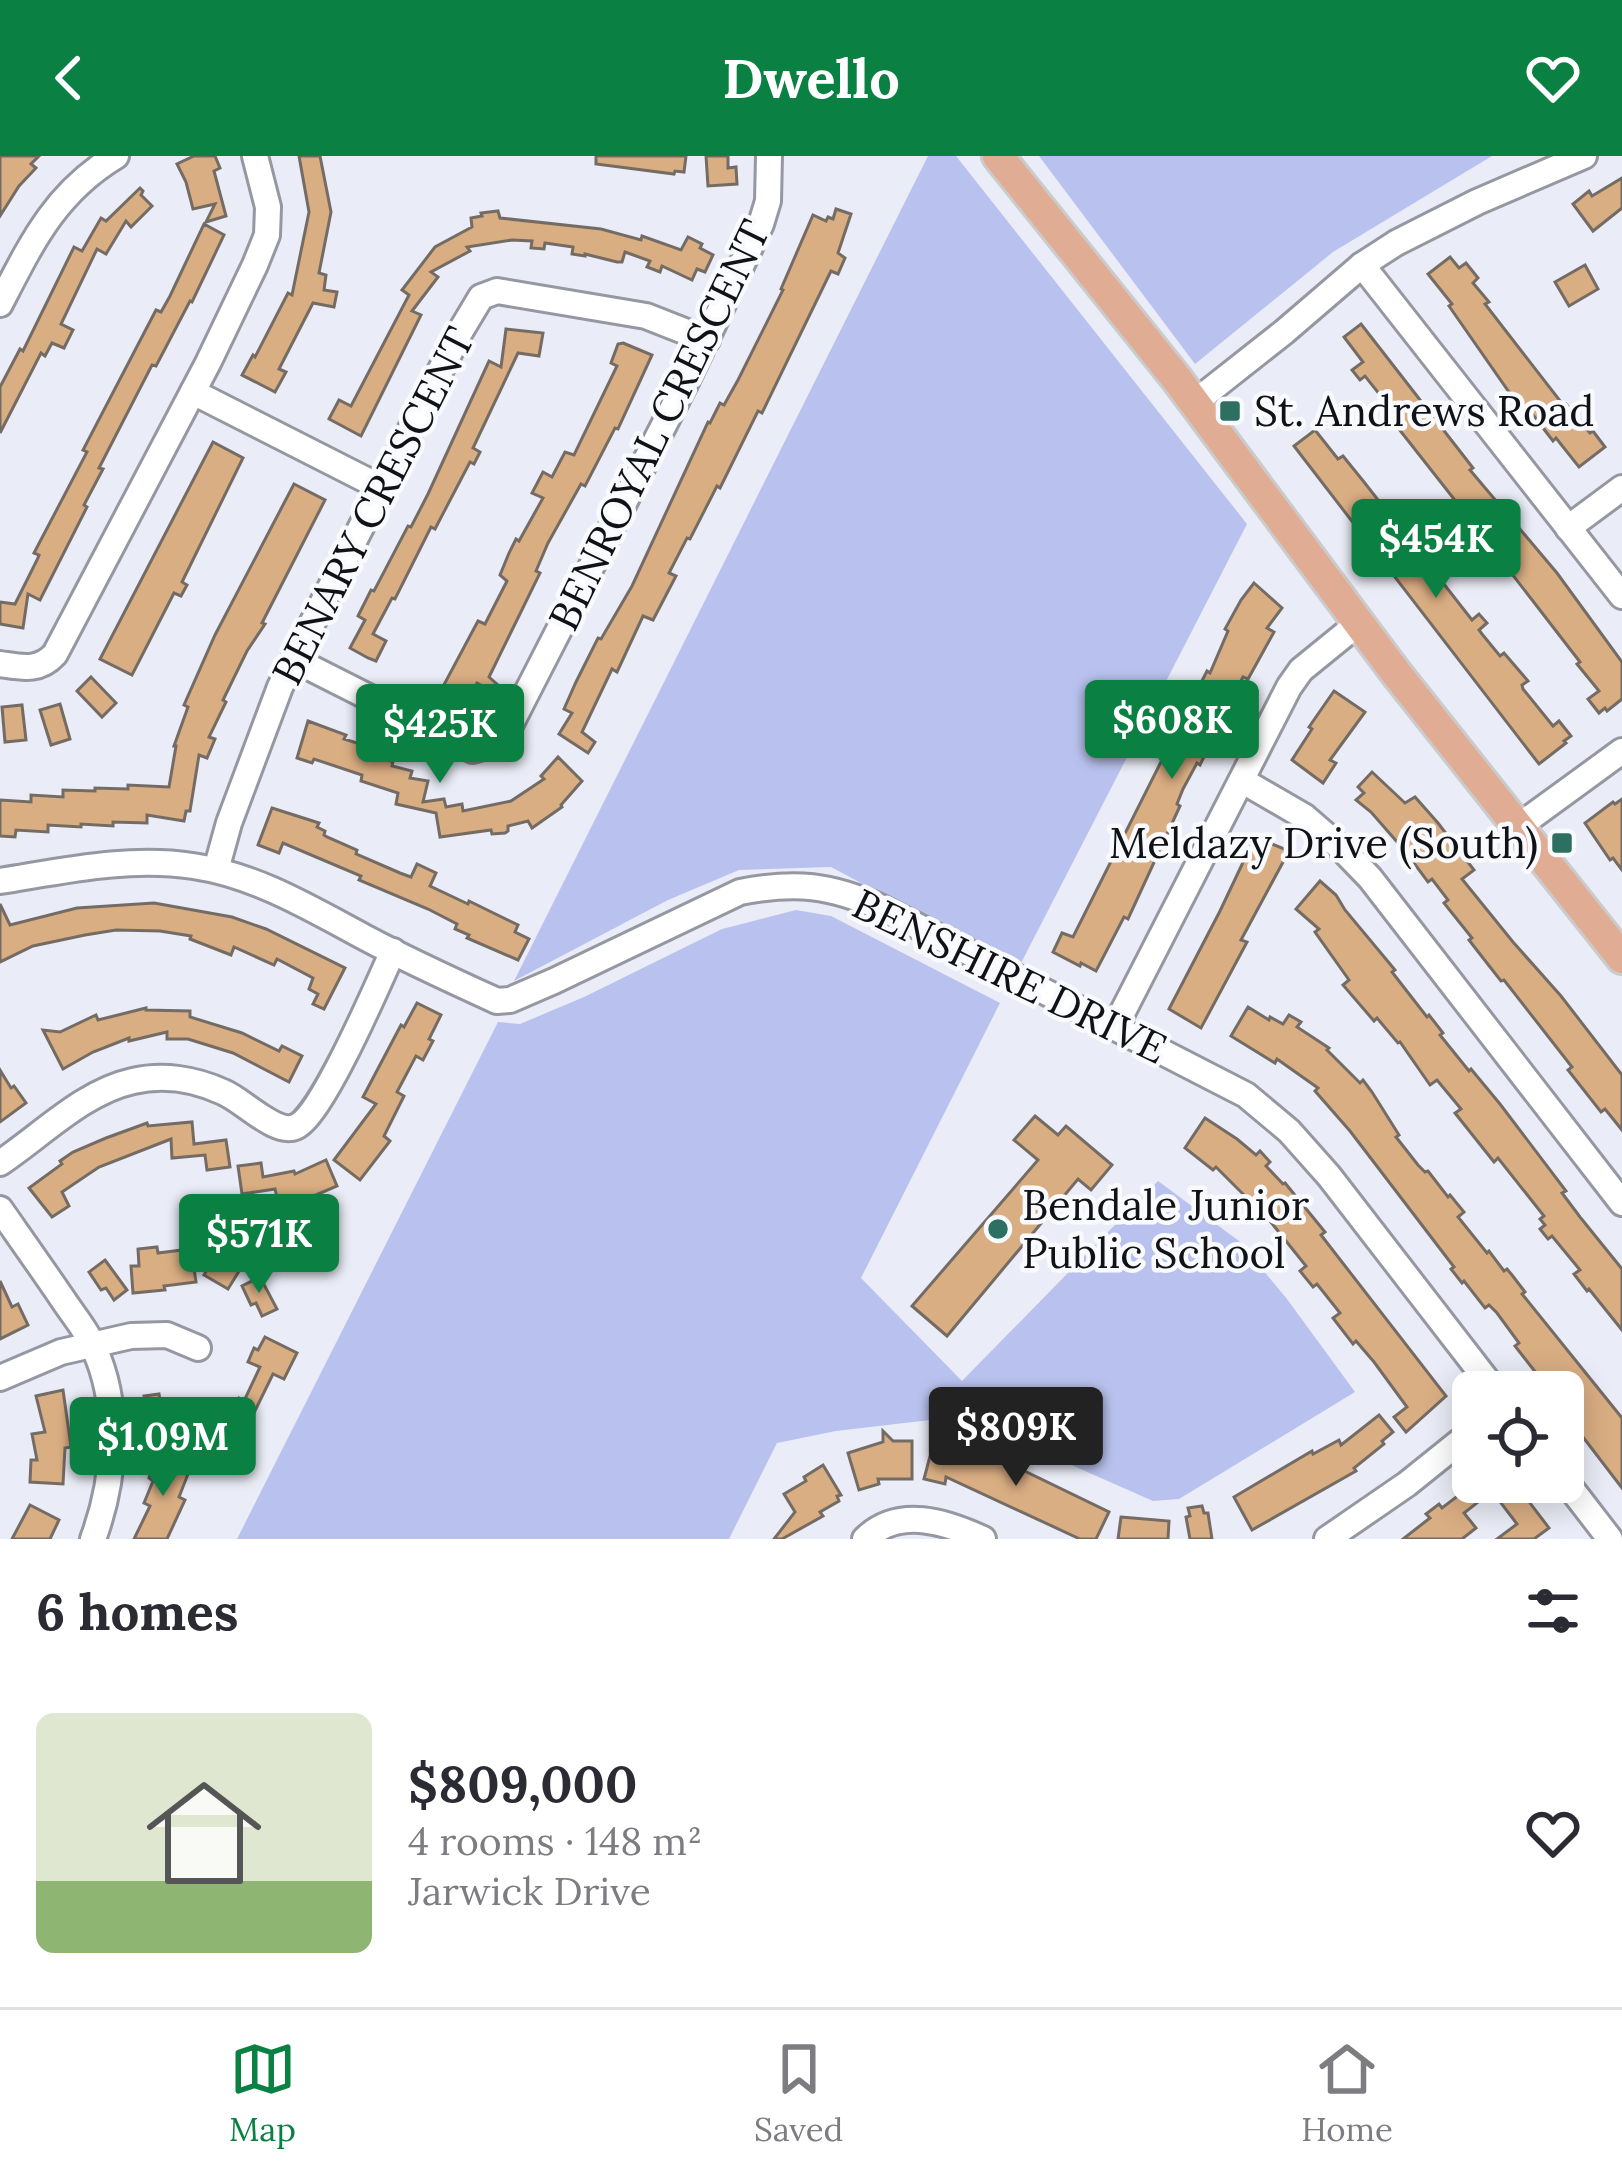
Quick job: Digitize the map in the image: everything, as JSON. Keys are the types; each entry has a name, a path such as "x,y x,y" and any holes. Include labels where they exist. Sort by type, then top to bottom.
{"main road":[{"path":"998,156 1622,958"}],"street":[{"path":"0,304 50,214 94,169 116,156"},
{"path":"0,664 39,666 55,654 193,392 267,235 266,193 255,156"},
{"name":"BENROYAL CRESCENT","path":"295,660 473,750 502,741 707,340 761,224 768,201 769,156"},
{"path":"1194,403 1362,265 1396,243 1584,156"},
{"path":"1362,265 1622,596"},
{"name":"BENARY CRESCENT","path":"216,870 280,687 481,297 497,291 646,316 707,340"},
{"path":"193,392 380,487"},
{"path":"1568,528 1622,488"},
{"path":"1115,1027 1279,705 1301,670 1360,622"},
{"path":"1520,826 1622,751"},
{"path":"1243,782 1305,817 1370,878 1622,1204"},
{"name":"BENSHIRE DRIVE","path":"0,881 129,864 216,870 290,897 497,1001 510,1000 740,892 806,885 840,891 882,908 1246,1095 1329,1176 1480,1371"},
{"path":"0,1163 87,1100 112,1087 145,1079 200,1083 230,1095 268,1122 294,1128 308,1120 327,1089 393,951"},
{"path":"0,1209 93,1346 107,1397 112,1452 93,1539"},
{"path":"0,1378 61,1352 149,1334 167,1335 198,1348"},
{"path":"1327,1539 1452,1448"},
{"path":"1582,1503 1610,1539"},
{"path":"865,1539 888,1525 932,1520 983,1539"}],"shaded area":[{"path":"928,156 956,156 1247,524 1019,967 831,867 739,870 668,900 514,981"},
{"path":"1039,156 1492,156 1333,252 1195,364"},
{"path":"796,910 831,916 1000,1003 861,1278 962,1381 1158,1181 1239,1241 1355,1392 1179,1499 1153,1501 992,1430 947,1418 777,1443 729,1539 237,1539 498,1022 520,1024 722,929"}],"building":[{"path":"0,156 39,156 31,164 36,168 0,216"},
{"path":"194,156 215,156 220,168 214,171 226,216 206,222 215,204 193,209 177,164"},
{"path":"299,156 320,156 331,212 319,273 326,275 324,290 337,292 334,307 313,303 279,369 286,372 275,392 242,375 288,293 292,295 309,212"},
{"path":"596,156 686,156 684,172 674,174 596,164"},
{"path":"706,156 728,156 728,168 736,167 737,184 708,186"},
{"path":"1622,178 1622,208 1593,231 1573,204 1589,191 1592,196"},
{"path":"140,188 152,206 131,227 126,221 106,254 97,249 61,324 73,330 64,348 52,343 45,356 41,353 0,433 0,387 74,247 82,251 101,218 106,221"},
{"path":"836,209 851,214 838,253 845,258 838,274 831,271 762,413 758,411 720,488 717,486 687,538 669,573 676,576 653,620 643,616 617,672 612,669 582,732 595,742 588,753 559,734 572,713 564,709 576,682 632,586 708,422 738,380 783,290 813,215 826,221 833,219"},
{"path":"498,211 500,218 601,229 641,240 642,236 681,250 688,237 713,255 705,272 697,269 692,280 662,266 660,272 647,267 650,261 625,252 622,262 617,262 572,254 573,247 545,243 544,249 531,248 532,241 467,247 470,251 431,272 438,277 412,311 421,315 361,436 329,419 339,400 351,406 409,295 402,290 435,247 472,227 471,218"},
{"path":"204,224 224,235 192,302 156,366 152,365 99,468 103,469 87,507 40,600 28,594 23,628 0,624 0,602 15,604 38,558 34,553 87,452 83,450 156,310 161,312 170,296"},
{"path":"1450,257 1459,268 1466,263 1478,278 1473,283 1489,302 1485,304 1564,406 1605,447 1579,467 1509,392 1428,274"},
{"path":"1585,265 1598,289 1569,306 1555,282"},
{"path":"1361,324 1622,662 1622,699 1607,711 1599,713 1588,699 1599,691 1577,664 1580,662 1451,501 1454,499 1391,419 1396,415 1365,376 1360,380 1352,370 1363,362 1344,337"},
{"path":"506,329 543,333 539,356 518,353 473,448 480,452 435,529 431,527 373,634 386,641 376,661 368,658 350,648 365,620 358,616 428,494 489,361 501,367"},
{"path":"618,344 652,355 618,429 548,543 536,571 540,573 489,677 508,694 505,698 477,683 465,707 439,694 478,621 485,624 507,581 500,575 543,498 532,493 543,472 552,477 565,452 574,455 617,366 611,363"},
{"path":"1315,430 1338,459 1343,456 1472,620 1479,614 1487,623 1479,630 1528,681 1523,689 1553,726 1559,721 1571,736 1539,764 1294,446"},
{"path":"213,442 243,458 182,582 187,585 181,596 174,593 132,675 100,659"},
{"path":"294,484 325,500 223,700 209,737 215,739 207,758 199,755 190,811 184,821 147,815 147,823 48,825 48,832 16,830 15,837 0,836 0,800 31,802 31,795 63,797 63,790 128,789 128,785 169,787 174,746 188,707 184,705"},
{"path":"1254,583 1282,608 1267,628 1274,632 1248,679 1243,677 1200,765 1197,763 1183,789 1180,806 1128,919 1124,917 1096,971 1080,966 1053,952 1062,933 1073,937 1207,671 1210,673 1225,629"},
{"path":"91,677 116,703 102,717 77,691"},
{"path":"1334,691 1365,712 1330,760 1336,763 1323,783 1292,760"},
{"path":"60,704 70,739 51,745 40,710"},
{"path":"22,705 26,740 5,742 2,707"},
{"path":"308,721 380,750 378,756 393,762 392,766 412,771 410,778 428,781 423,802 444,799 446,807 462,804 463,811 511,801 544,779 541,776 558,757 582,781 562,807 532,828 528,821 508,826 505,833 492,834 491,830 440,837 436,813 396,804 398,793 361,781 362,775 297,758"},
{"path":"1372,772 1405,803 1415,797 1438,823 1474,870 1462,879 1622,1075 1622,1130 1605,1109 1601,1112 1568,1070 1572,1067 1469,940 1472,938 1432,879 1428,882 1356,800 1364,793 1358,787"},
{"path":"1622,799 1622,870 1585,823"},
{"path":"272,808 319,823 317,827 327,837 400,873 411,877 417,864 436,873 430,886 518,925 515,932 529,939 518,960 467,938 455,929 457,924 359,880 361,876 283,843 279,853 258,845"},
{"path":"1255,837 1289,851 1201,1028 1169,1009"},
{"path":"1320,881 1336,895 1443,1033 1440,1035 1500,1104 1622,1269 1622,1330 1574,1274 1580,1270 1552,1236 1548,1239 1540,1229 1545,1225 1540,1219 1544,1216 1455,1113 1461,1109 1437,1080 1430,1085 1400,1042 1343,985 1349,980 1315,932 1319,929 1296,909"},
{"path":"154,903 232,917 345,968 324,1009 313,1004 318,994 309,989 313,978 277,959 274,965 234,947 231,955 191,936 160,931 85,935 33,946 0,962 0,904 10,925 77,908"},
{"path":"417,1003 441,1015 429,1039 433,1041 423,1060 416,1056 397,1092 404,1096 384,1136 390,1141 360,1180 334,1160 376,1104 363,1097"},
{"path":"1248,1007 1283,1024 1289,1015 1301,1022 1297,1027 1329,1048 1360,1083 1363,1080 1396,1137 1464,1212 1458,1217 1512,1275 1522,1294 1622,1418 1622,1488 1584,1438 1584,1371 1535,1371 1497,1313 1489,1305 1485,1308 1462,1283 1315,1091 1318,1088 1277,1059 1275,1063 1231,1036"},
{"path":"146,1008 190,1011 190,1017 302,1056 289,1082 233,1053 188,1039 167,1039 167,1032 129,1038 63,1069 43,1030 60,1032 96,1015 98,1020"},
{"path":"0,1070 26,1103 0,1122"},
{"path":"1035,1116 1058,1135 1066,1126 1112,1165 1091,1190 1078,1179 947,1336 912,1306 1038,1160 1014,1140"},
{"path":"1205,1118 1270,1162 1266,1166 1325,1232 1321,1235 1446,1396 1406,1432 1394,1417 1407,1407 1333,1318 1340,1313 1300,1271 1306,1266 1254,1201 1216,1167 1213,1170 1185,1148"},
{"path":"192,1122 194,1144 226,1140 230,1167 207,1170 205,1155 172,1158 171,1139 99,1167 62,1192 69,1206 52,1217 29,1188 73,1152 106,1138 147,1123"},
{"path":"326,1160 337,1186 316,1195 278,1202 275,1189 242,1194 238,1166 261,1163 263,1177 295,1174"},
{"path":"157,1247 158,1253 182,1250 183,1256 192,1255 196,1282 133,1293 131,1266 139,1266 138,1249"},
{"path":"228,1249 244,1263 228,1289 204,1275 215,1256 221,1260"},
{"path":"105,1260 127,1290 114,1300 89,1272"},
{"path":"260,1277 277,1309 262,1316 242,1286"},
{"path":"0,1281 12,1307 18,1304 28,1325 0,1339"},
{"path":"265,1337 297,1353 284,1379 273,1374 247,1427 228,1418 239,1398 244,1401 260,1367 248,1362"},
{"path":"63,1390 71,1447 65,1448 63,1484 30,1482 31,1460 37,1460 32,1434 45,1432 36,1396"},
{"path":"159,1394 162,1413 216,1406 219,1424 145,1434 144,1396"},
{"path":"1379,1415 1393,1432 1356,1471 1252,1530 1234,1497 1312,1451 1339,1440 1341,1445"},
{"path":"883,1431 893,1441 912,1441 912,1479 878,1479 879,1484 859,1490 848,1453 883,1442"},
{"path":"934,1441 967,1449 969,1444 1109,1512 1096,1539 1080,1539 946,1477 945,1484 924,1479"},
{"path":"158,1452 178,1461 177,1469 188,1474 179,1497 185,1500 167,1539 134,1539 150,1506 144,1503"},
{"path":"823,1465 841,1495 839,1501 820,1512 823,1516 774,1539 795,1512 784,1494"},
{"path":"1452,1500 1477,1503 1464,1513 1476,1528 1462,1539 1403,1539 1430,1518 1426,1514 1439,1504 1442,1508"},
{"path":"1501,1503 1530,1503 1549,1528 1534,1539 1497,1539 1517,1524"},
{"path":"30,1505 59,1520 50,1539 12,1539"},
{"path":"1202,1506 1208,1513 1212,1539 1190,1539 1188,1508"},
{"path":"1121,1517 1169,1521 1168,1539 1118,1539"}],"place":[{"name":"St. Andrews Road","path":"1230,411"},
{"name":"Meldazy Drive (South)","path":"1562,843"},
{"name":"Bendale Junior Public School","path":"998,1229"}]}
